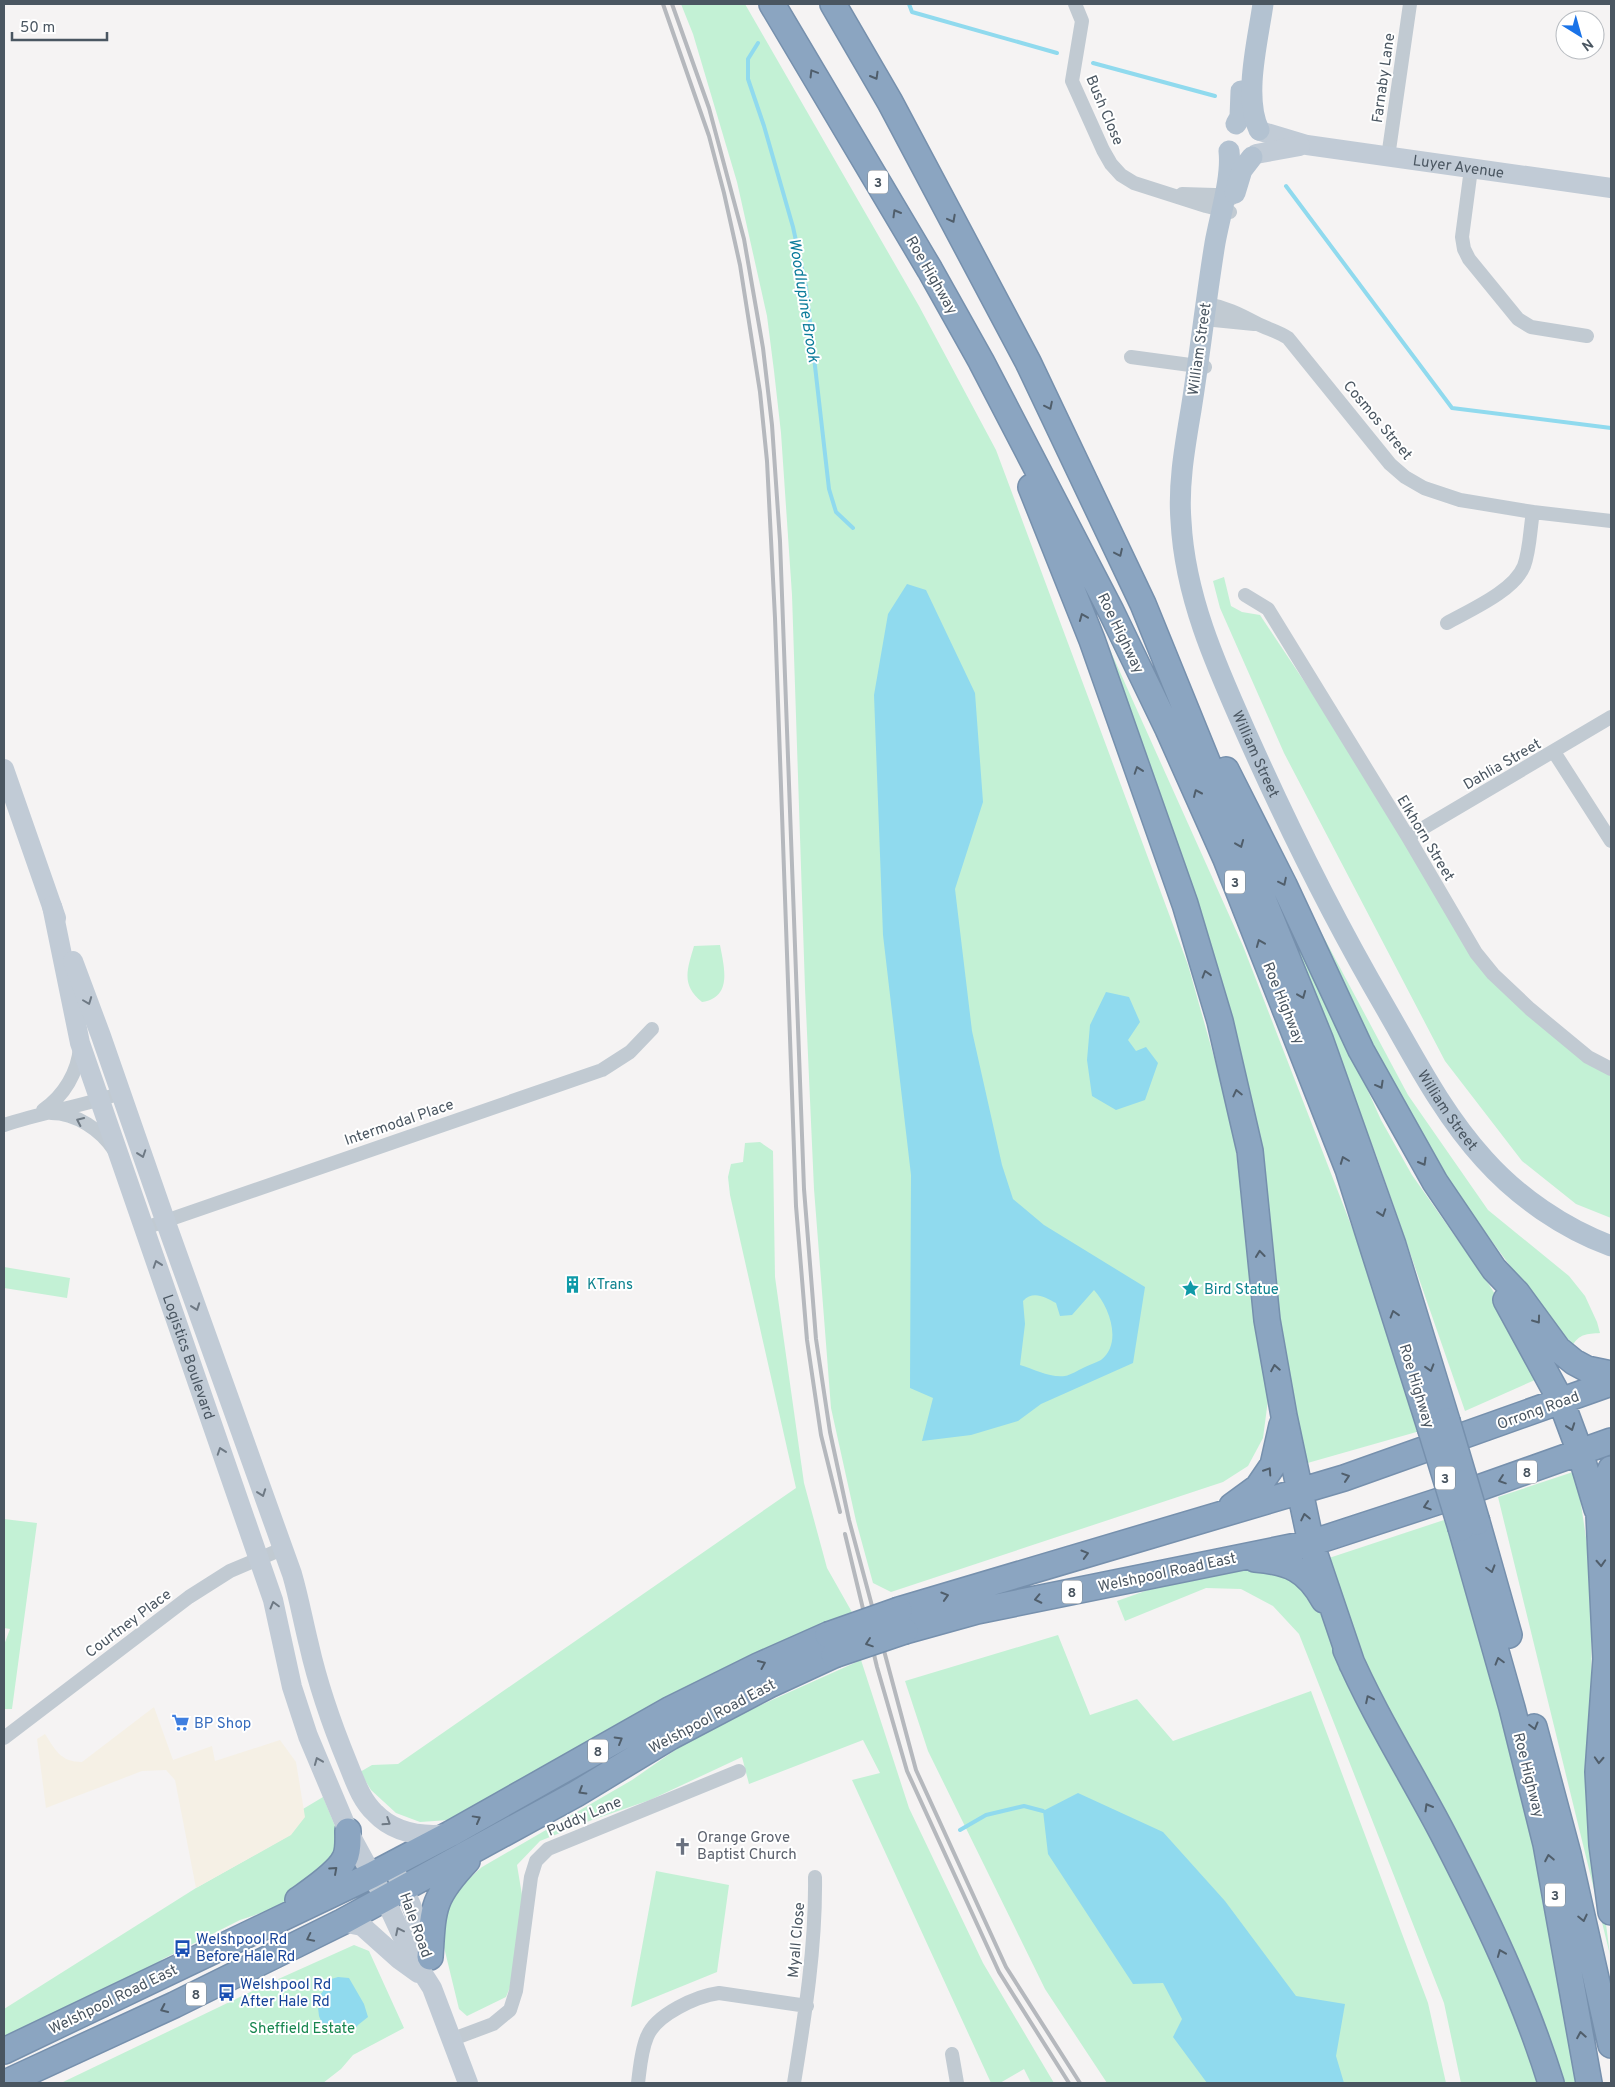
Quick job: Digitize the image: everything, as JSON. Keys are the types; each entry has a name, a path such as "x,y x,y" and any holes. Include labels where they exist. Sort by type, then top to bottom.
{"highway":[{"name":"Roe Highway","path":"772,4 930,270 981,361 1112,610 1226,859 1447,1428"},
{"name":"Roe Highway","path":"833,4 890,102 1028,362 1143,604 1320,1039 1390,1235 1447,1428 1512,1708 1546,1844 1589,2083"},
{"path":"981,361 1092,640 1185,904 1220,1021 1250,1151 1267,1320 1284,1416 1311,1543 1352,1664"},
{"path":"1143,604 1284,885 1361,1050 1435,1182 1494,1269 1517,1293 1558,1349 1574,1362 1587,1369 1611,1374"},
{"path":"1494,1269 1506,1301 1561,1401 1580,1452 1599,1515"},
{"name":"Orrong Road","path":"1447,1428 1561,1401 1611,1383"},
{"path":"1220,1516 1258,1486 1273,1465 1284,1416"},
{"name":"Welshpool Road East","path":"4,2051 382,1870 450,1834 671,1709 758,1666 831,1645 902,1620 1300,1491 1447,1428"},
{"name":"8","path":"1580,1452 1611,1441"},
{"name":"Welshpool Road East","path":"902,1620 977,1612 1311,1543 1473,1490 1580,1452"},
{"path":"1611,1469 1605,1482 1599,1515 1606,1659 1598,1772 1602,1845 1611,1912"},
{"name":"Roe Highway","path":"1469,1525 1568,1854 1611,2045"},
{"path":"1240,1558 1277,1561 1306,1574 1316,1586 1387,1734 1441,1830 1496,1940 1536,2036 1551,2083"},
{"name":"Welshpool Road East","path":"6,2083 165,2009 342,1922 576,1794 670,1737 769,1685 831,1645"},
{"name":"8","path":"144,1984 167,1961 296,1902 339,1867 348,1849 348,1830"},
{"path":"429,1975 433,1913 438,1897 455,1874 481,1847"}],"main road":[{"path":"1252,4 1240,93 1240,117 1228,133 1226,139 1229,150 1237,158 1243,159 1254,155 1262,143 1254,120 1252,81 1263,4"},
{"path":"1236,124 1247,123 1259,131"},
{"name":"William Street","path":"1229,150 1230,168 1227,204 1202,367 1193,490 1199,560 1205,594 1220,640 1290,796 1369,951 1442,1080 1471,1122 1496,1151 1554,1202 1611,1232"},
{"name":"William Street","path":"1227,204 1242,170 1254,155"},
{"name":"William Street","path":"1202,367 1186,435 1180,520 1184,555 1193,598 1208,645 1279,806 1358,960 1431,1086 1460,1131 1484,1160 1516,1190 1548,1214 1588,1238 1611,1246"}],"street":[{"name":"Bush Close","path":"1075,4 1082,21 1072,81 1103,150 1121,176 1134,184 1168,194 1227,204"},
{"name":"Farnaby Lane","path":"1388,157 1410,4"},
{"name":"Luyer Avenue","path":"1259,131 1308,145 1611,188"},
{"name":"Luyer Avenue","path":"1254,155 1274,149 1308,145"},
{"path":"1471,169 1462,237 1464,249 1469,259 1518,319 1532,327 1587,336"},
{"name":"Cosmos Street","path":"1210,312 1242,314 1258,324 1278,332 1296,346 1390,464 1405,477 1424,488 1460,500 1533,512 1611,521"},
{"path":"1131,357 1202,367"},
{"path":"1447,623 1509,586 1519,576 1525,565 1533,512"},
{"name":"Elkhorn Street","path":"1246,595 1268,609 1408,837 1476,953 1493,974 1530,1010 1588,1057 1611,1069"},
{"name":"Dahlia Street","path":"1408,837 1611,717"},
{"path":"1554,752 1611,841"},
{"name":"Logistics Boulevard","path":"4,768 297,1589 309,1645 335,1732 357,1786 363,1798 376,1815 399,1830 423,1835 450,1834"},
{"name":"Logistics Boulevard","path":"52,906 80,1046 273,1600 292,1687 303,1720 348,1830"},
{"name":"Intermodal Place","path":"144,1228 602,1070 630,1052 652,1028"},
{"path":"39,1114 56,1101 66,1088 80,1055 80,1046"},
{"path":"4,1125 121,1093"},
{"path":"39,1114 55,1113 77,1119 96,1130 112,1148 124,1168"},
{"name":"Courtney Place","path":"4,1738 189,1597 230,1570 282,1549"},
{"name":"Puddy Lane","path":"453,2039 494,2024 510,2010 516,1991 531,1877 536,1861 548,1849 739,1771"},
{"name":"Hale Road","path":"348,1830 382,1870 394,1894 429,1975 468,2083"},
{"name":"Myall Close","path":"794,2083 807,2006 816,1904 815,1877"},
{"path":"342,1922 362,1926 400,1960 429,1975"},
{"path":"638,2083 647,2036 666,2016 684,2004 719,1993 807,2006"},
{"path":"952,2054 957,2083"}],"green space":[{"path":"681,4 745,4 919,306 996,450 1188,965 1232,1121 1268,1400 1263,1438 1248,1466 1223,1482 891,1592 873,1583 856,1521 831,1408 814,1189 805,988 792,595 781,433 767,316 737,182 693,34"},
{"path":"1045,505 1243,946 1356,1238 1420,1431 1304,1464 1286,1401 1255,1132"},
{"path":"1224,577 1231,606 1242,612 1260,615 1408,837 1493,974 1611,1069 1611,1218 1576,1204 1522,1161 1445,1061 1284,753 1220,608 1213,581"},
{"path":"1237,810 1331,1008 1381,1120 1412,1175 1490,1286 1544,1376 1465,1411 1376,1155"},
{"path":"1283,867 1322,934 1408,1095 1488,1210 1569,1276 1585,1296 1600,1333 1587,1334 1575,1341 1573,1345 1533,1297 1463,1202 1403,1108"},
{"path":"720,945 724,971 722,988 712,999 702,1002 695,996 688,983 689,962 694,946"},
{"path":"760,1142 773,1151 775,1277 804,1483 827,1568 853,1614 829,1621 528,1784 449,1820 420,1822 396,1813 371,1790 360,1772 372,1765 398,1764 796,1488 730,1195 728,1177 731,1164 743,1162 745,1143"},
{"path":"4,1267 70,1278 67,1298 4,1288"},
{"path":"1576,1471 1591,1571 1592,1817 1610,1955 1498,1497"},
{"path":"4,1519 37,1523 12,1709 4,1709 4,1645 10,1629 4,1628"},
{"path":"1444,1520 1462,1561 1519,1785 1542,1886 1577,2083 1562,2083 1368,1675 1329,1558"},
{"path":"1241,1557 1306,1574 1551,2083 1461,2083 1444,2003 1299,1634 1273,1606 1241,1589 1206,1588 1125,1621 1117,1601"},
{"path":"1058,1635 1090,1715 1137,1699 1173,1741 1311,1691 1428,2003 1446,2083 1107,2083 1045,1989 928,1751 905,1681"},
{"path":"861,1660 909,1808 983,1963 1054,2083 1031,2083 1024,2069 1000,2083 991,2083 852,1780 880,1773 863,1740 749,1784 742,1757 650,1800 592,1820 540,1841 517,1865 523,1901 512,1982 506,1997 467,2016 459,2009 442,1939 452,1894 482,1867 632,1780 701,1732"},
{"path":"323,1797 340,1838 338,1855 320,1877 276,1908 240,1920 163,1959 126,1987 4,2039 4,2009 196,1888 290,1835 304,1817 303,1809"},
{"path":"656,1871 729,1885 717,1972 631,2007"},
{"name":"Sheffield Estate","path":"354,1945 369,1951 404,2028 353,2055 341,2069 323,2083 61,2083 265,1985"}],"sand":[{"path":"154,1707 173,1760 212,1746 215,1761 280,1740 296,1762 305,1817 291,1835 196,1888 175,1780 166,1770 142,1771 46,1808 37,1739 45,1734 64,1758 82,1762"}],"water":[{"path":"907,584 926,590 975,693 983,802 955,889 972,1031 1002,1165 1013,1199 1044,1225 1145,1287 1133,1363 1041,1404 1018,1421 971,1435 922,1441 933,1398 910,1388 911,1175 883,935 874,695 888,614","holes":["1094,1290 1100,1297 1109,1315 1112,1335 1108,1353 1101,1360 1065,1376 1048,1374 1020,1365 1025,1324 1023,1301 1035,1295 1048,1299 1056,1303 1060,1316 1072,1315"]},
{"path":"1106,992 1129,997 1140,1022 1128,1040 1136,1051 1146,1047 1158,1063 1145,1100 1116,1110 1092,1096 1087,1060 1090,1025"},
{"path":"1078,1793 1163,1832 1225,1901 1296,1996 1345,2004 1336,2056 1344,2083 1207,2083 1173,2037 1182,2019 1163,1983 1133,1984 1048,1854 1043,1811"},
{"path":"338,1977 349,1978 364,2004 368,2017 351,2034 340,2035 325,2031 319,2016 317,1999 324,1990 328,1980"}],"waterway":[{"path":"909,4 912,12 1057,53"},
{"name":"Woodlupine Brook","path":"758,43 748,59 748,79 764,126 793,227 806,287 829,489 836,512 853,528"},
{"path":"1093,63 1215,96"},
{"path":"1286,186 1452,408 1611,428"},
{"path":"960,1830 986,1815 1024,1806 1043,1811"}],"railway":[{"path":"663,4 709,136 724,193 740,265 760,392 767,461 775,618 796,1206 807,1340 821,1435 840,1512"},
{"path":"672,4 709,108 744,239 763,348 772,425 780,541 804,1189 816,1339 830,1432 849,1520 916,1770 1006,1967 1080,2083"},
{"path":"845,1534 877,1667 907,1771 999,1972 1069,2083"}],"place":[{"name":"KTrans","path":"573,1284"},
{"name":"Bird Statue","path":"1190,1289"},
{"name":"BP Shop","path":"180,1723"},
{"name":"Orange Grove Baptist Church","path":"683,1846"},
{"name":"Welshpool Rd Before Hale Rd","path":"182,1948"},
{"name":"Welshpool Rd After Hale Rd","path":"226,1993"}]}
